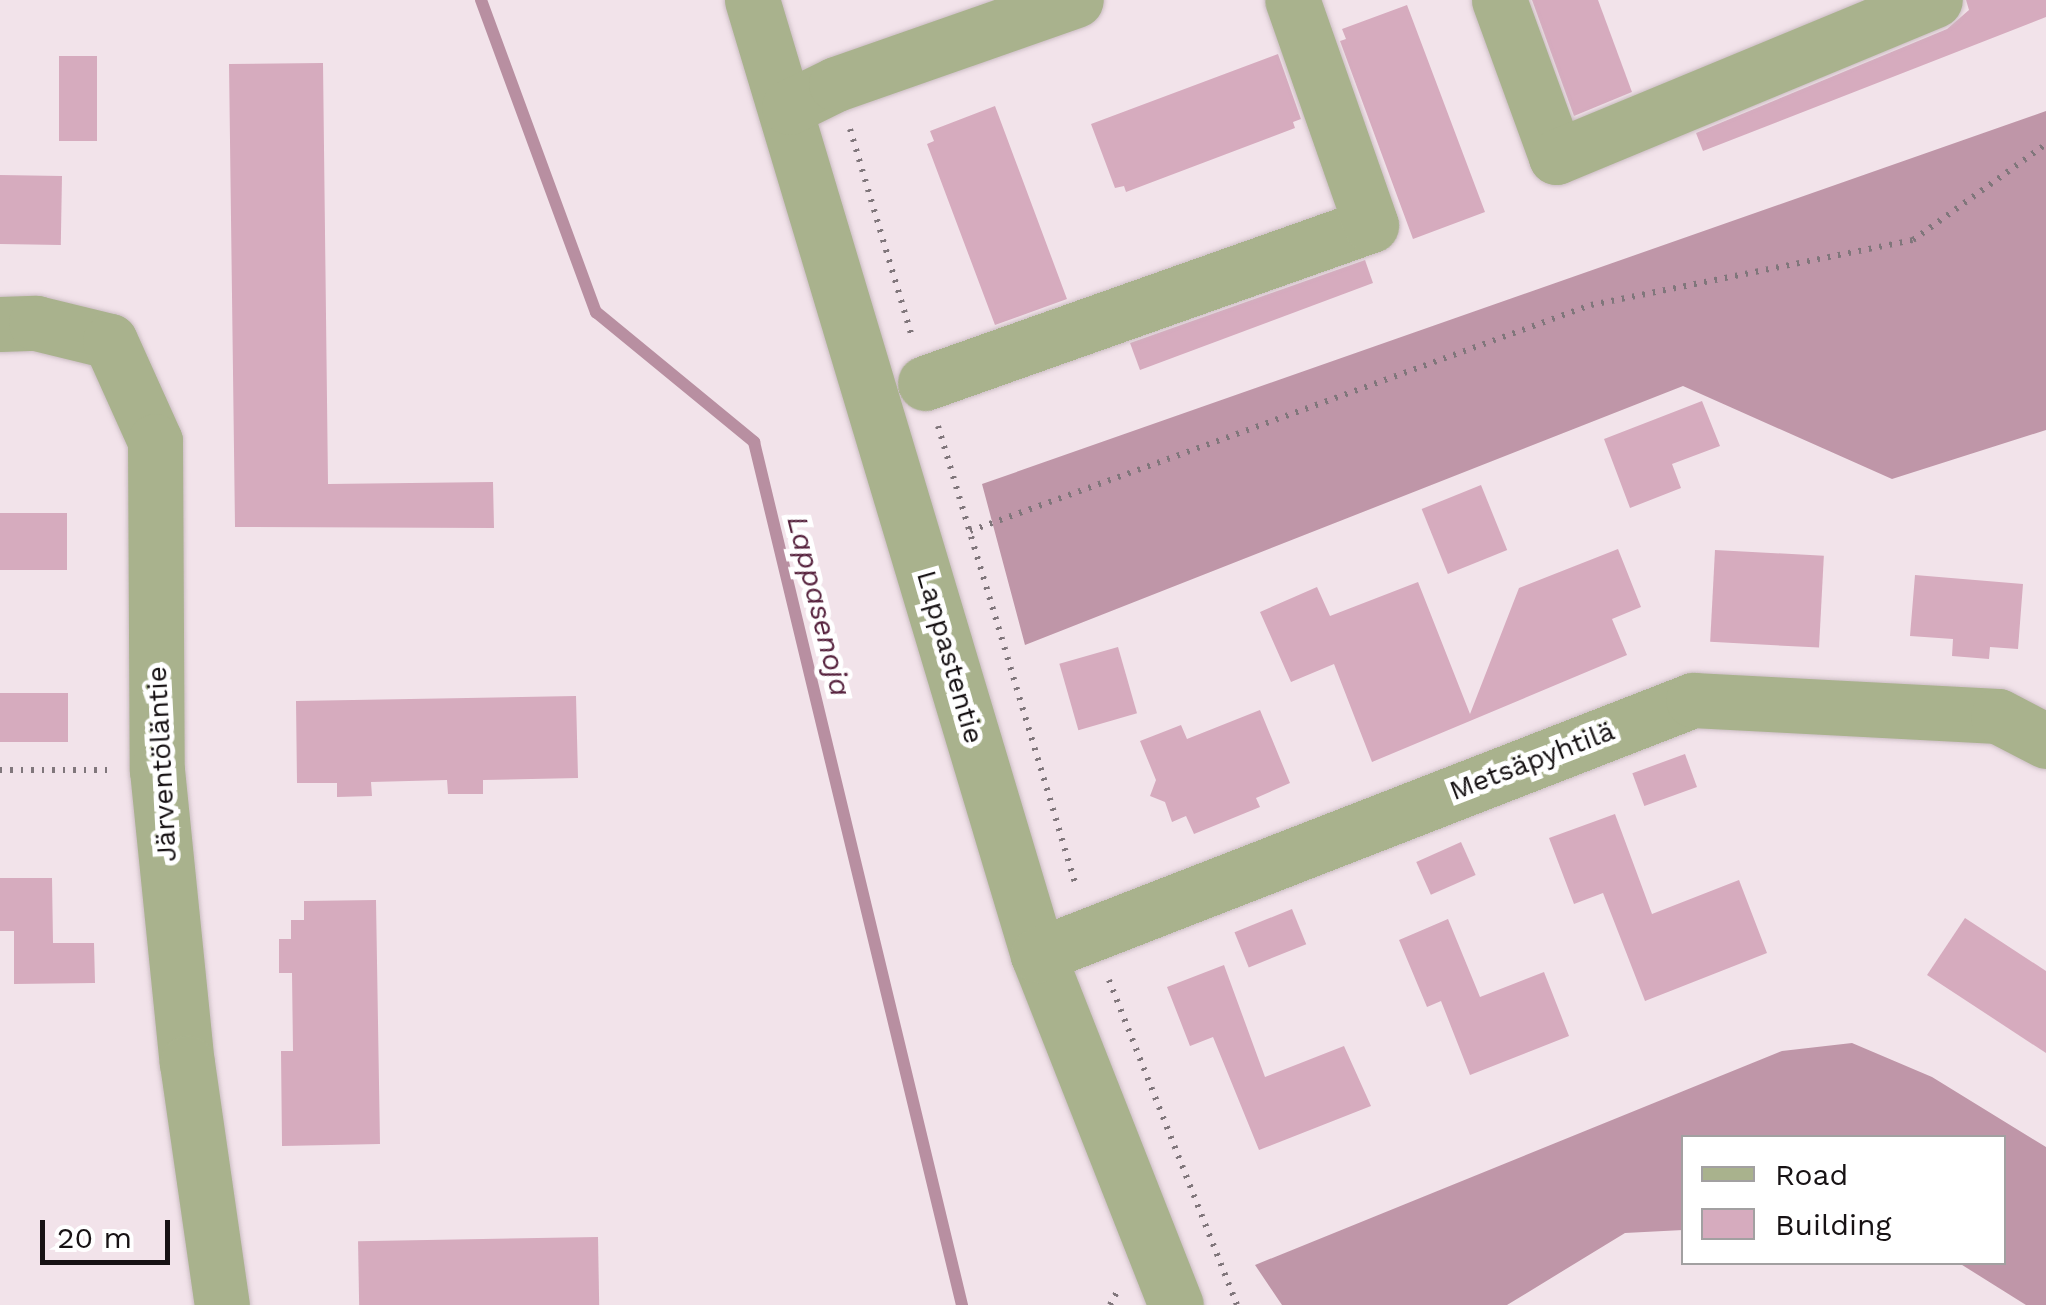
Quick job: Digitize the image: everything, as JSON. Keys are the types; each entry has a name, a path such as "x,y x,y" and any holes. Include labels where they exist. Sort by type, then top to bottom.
{"street":[{"name":"Lappastentie","path":"752,0 812,96 1038,955 1176,1305"},
{"path":"812,96 1076,0"},
{"path":"925,383 1371,226 1292,0"},
{"path":"1499,0 1556,156 1934,0"},
{"name":"Järventöläntie","path":"0,324 36,323 110,341 138,391 155,441 157,770 187,1062 222,1305"},
{"name":"Metsäpyhtilä","path":"1038,955 1692,700 1998,716 2046,741"}],"path":[{"path":"812,96 925,383 1090,932 1237,1305"},
{"path":"969,531 1590,305 1913,240 2046,144"},
{"path":"0,770 157,770"}],"shaded area":[{"path":"2046,111 2046,430 1892,479 1683,386 1025,645 982,484"},
{"path":"1852,1043 1932,1077 2046,1147 2046,1305 2026,1305 1962,1265 2006,1265 2006,1135 1681,1135 1681,1230 1625,1233 1507,1305 1282,1305 1255,1265 1782,1051"}],"building":[{"path":"1532,0 1598,0 1632,92 1574,116"},
{"path":"1966,0 2046,0 2046,17 1703,151 1696,133 1947,29 1969,10"},
{"path":"1407,5 1485,212 1413,239 1340,41 1346,39 1342,29"},
{"path":"1278,54 1301,119 1293,122 1295,128 1126,192 1124,186 1115,188 1091,124"},
{"path":"59,56 97,56 97,141 59,141"},
{"path":"323,63 328,484 493,482 494,528 235,527 229,64"},
{"path":"995,106 1067,299 995,325 927,144 934,141 930,131"},
{"path":"0,175 62,176 61,245 0,244"},
{"path":"1365,260 1373,283 1140,370 1130,343"},
{"path":"1702,401 1720,446 1672,464 1681,488 1630,508 1604,439"},
{"path":"1481,485 1507,550 1448,574 1422,509"},
{"path":"0,513 67,513 67,570 0,570"},
{"path":"1618,549 1641,607 1612,619 1627,655 1372,762 1334,664 1291,682 1260,612 1317,587 1330,616 1418,582 1470,714 1519,588"},
{"path":"1715,550 1824,556 1819,648 1710,642"},
{"path":"1915,575 2023,584 2018,649 1990,647 1989,659 1952,656 1953,639 1910,636"},
{"path":"1118,647 1137,713 1078,730 1059,664"},
{"path":"0,693 68,693 68,742 0,742"},
{"path":"576,696 578,778 483,780 483,794 448,794 447,780 371,782 372,796 337,797 337,783 297,783 296,701"},
{"path":"1260,710 1290,783 1256,798 1260,807 1194,834 1186,816 1172,822 1165,802 1150,796 1156,780 1140,741 1181,725 1187,739"},
{"path":"1685,754 1697,787 1644,806 1632,773"},
{"path":"1615,814 1652,914 1739,880 1767,953 1645,1001 1603,893 1574,904 1549,838"},
{"path":"1461,842 1476,875 1431,895 1416,862"},
{"path":"0,878 52,878 53,943 94,943 95,983 14,984 14,931 0,931"},
{"path":"376,900 380,1144 282,1146 281,1051 293,1051 292,973 279,973 279,939 291,939 291,920 304,920 304,901"},
{"path":"1292,909 1306,944 1249,967 1235,932"},
{"path":"1965,918 2046,971 2046,1053 1927,975"},
{"path":"1448,919 1480,997 1544,972 1569,1036 1470,1075 1441,1001 1427,1007 1399,940"},
{"path":"1224,965 1265,1077 1344,1046 1371,1106 1259,1150 1213,1037 1190,1046 1167,987"},
{"path":"598,1237 599,1305 359,1305 358,1241"}],"waterway":[{"name":"Lappasenoja","path":"481,0 596,312 754,442 962,1305"}]}
